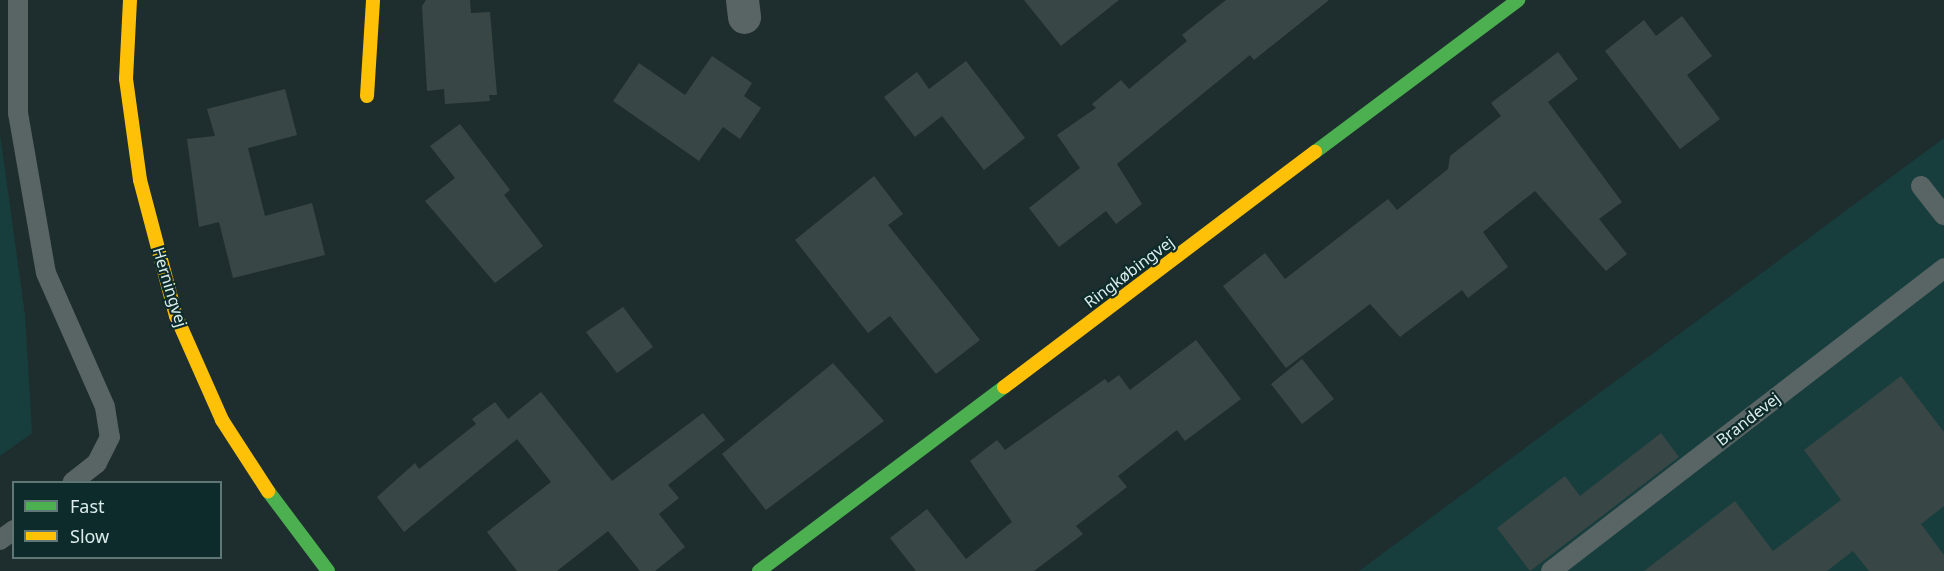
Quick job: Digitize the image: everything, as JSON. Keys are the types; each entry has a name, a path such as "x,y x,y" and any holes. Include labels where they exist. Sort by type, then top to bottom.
{"street":[{"name":"Herningvej","path":"130,0 126,79 140,180 176,316 222,420 284,515 328,571"},
{"path":"367,96 373,0"},
{"name":"Ringkøbingvej","path":"759,571 1518,0"}],"lane":[{"path":"18,0 18,113 46,273 105,407 110,437 97,463 75,481"},
{"path":"1921,186 1944,215"},
{"name":"Brandevej","path":"1551,571 1944,268"}],"shaded area":[{"path":"0,134 25,315 32,433 0,456"},
{"path":"1944,138 1944,571 1359,571"}],"building":[{"path":"426,0 470,0 471,13 490,12 497,95 489,95 490,101 445,104 444,89 427,91 422,6"},
{"path":"1024,0 1119,0 1061,46"},
{"path":"1226,0 1329,0 1254,60 1250,55 1117,164 1142,204 1116,224 1106,211 1059,247 1029,208 1080,168 1057,135 1096,108 1092,104 1121,80 1129,89 1187,41 1182,35"},
{"path":"1682,16 1712,56 1687,75 1720,119 1680,149 1605,51 1644,20 1656,36"},
{"path":"1558,52 1578,79 1548,102 1622,202 1599,219 1627,254 1606,271 1535,191 1483,232 1508,267 1468,298 1462,290 1400,337 1370,304 1286,368 1223,286 1265,253 1285,279 1388,199 1397,210 1448,169 1450,156 1501,116 1491,103"},
{"path":"712,56 752,83 744,96 761,108 740,139 723,127 699,161 613,101 639,63 685,95"},
{"path":"966,61 1025,138 984,170 942,116 915,137 884,97 917,72 929,89"},
{"path":"285,89 297,135 248,148 265,216 312,203 325,255 233,278 219,222 199,227 187,139 215,136 207,109"},
{"path":"460,124 510,190 504,195 543,246 495,283 425,201 455,178 430,146"},
{"path":"874,176 903,214 888,225 980,340 936,374 890,316 868,333 795,240"},
{"path":"623,307 653,347 617,373 586,332"},
{"path":"1196,340 1241,399 1185,441 1177,430 1118,476 1127,487 1076,526 1083,534 1034,571 916,571 890,538 927,509 966,559 1012,522 970,461 997,440 1005,450 1105,379 1108,383 1119,375 1130,390"},
{"path":"1302,359 1334,399 1302,424 1271,384"},
{"path":"833,363 884,421 766,510 722,454"},
{"path":"1901,376 1944,432 1944,506 1921,524 1944,555 1944,571 1869,571 1853,551 1827,571 1644,571 1735,501 1773,551 1841,500 1804,450"},
{"path":"541,392 612,481 703,413 725,440 668,485 679,498 659,514 685,547 655,571 640,571 608,531 557,571 517,571 487,532 551,482 517,439 404,532 377,497 415,463 419,469 476,424 472,419 495,402 508,419"},
{"path":"1661,433 1679,457 1530,571 1497,528 1565,476 1580,496"}],"traffic: fast":[{"path":"1315,152 1518,0"},
{"path":"759,571 1004,387"},
{"path":"268,491 328,571"}],"traffic: slow":[{"path":"130,0 126,79 140,180 176,316 222,420 268,491"},
{"path":"367,96 373,0"},
{"path":"1004,387 1315,152"}]}
